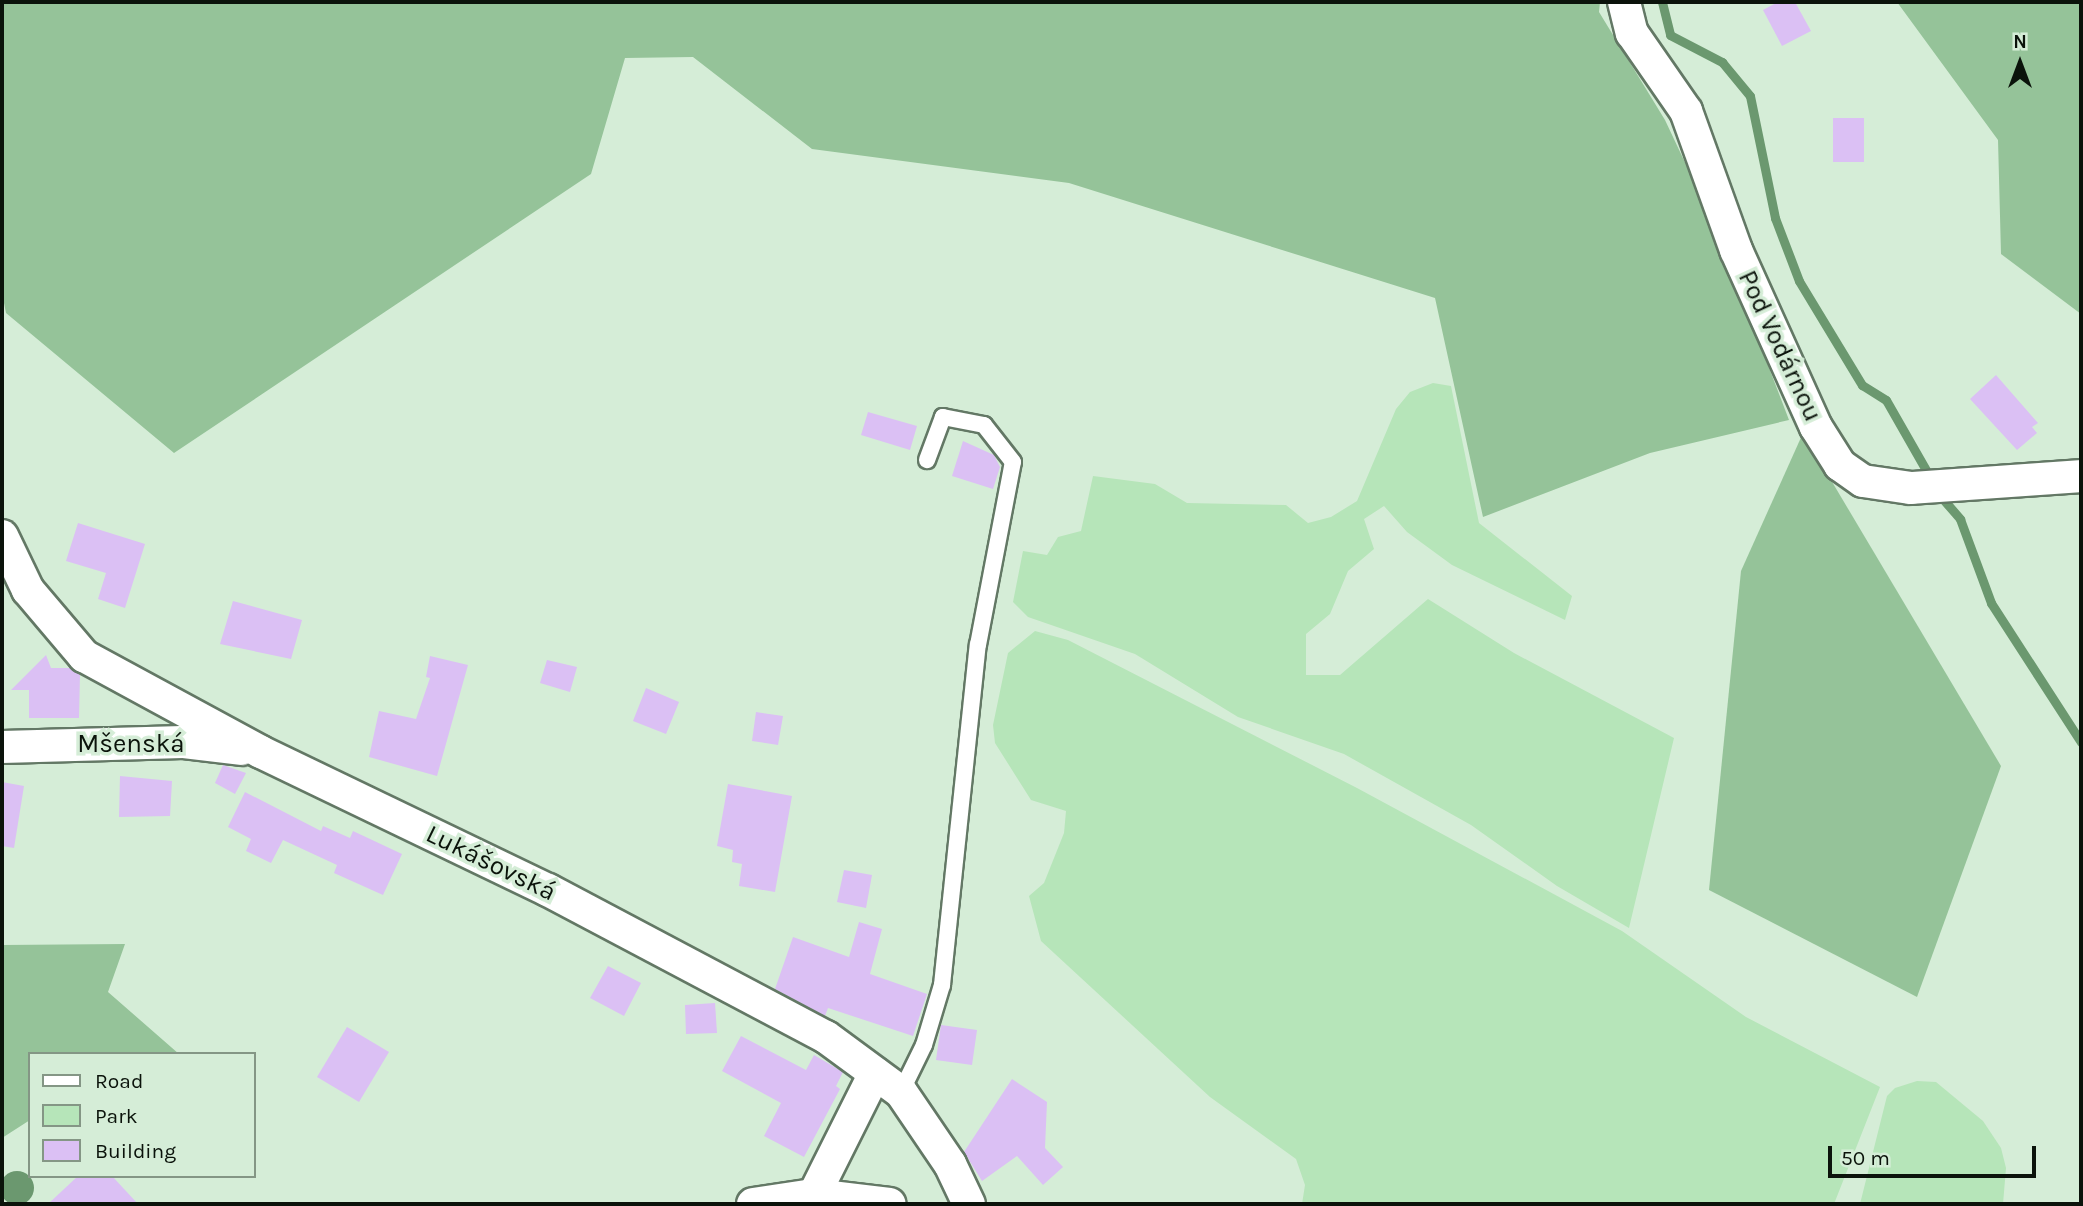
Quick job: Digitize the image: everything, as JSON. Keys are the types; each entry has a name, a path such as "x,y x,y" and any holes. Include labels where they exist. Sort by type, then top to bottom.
{"street":[{"name":"Pod Vodárnou","path":"1623,2 1632,33 1686,111 1736,250 1816,427 1840,465 1863,481 1911,488 2081,476"},
{"name":"Lukášovská","path":"2,536 28,590 84,656 261,751 560,896 826,1037 901,1092 950,1164 969,1204"},
{"name":"Mšenská","path":"2,747 183,742 261,751"},
{"path":"814,1195 875,1073"},
{"path":"753,1204 814,1195 889,1204"}],"lane":[{"path":"901,1092 924,1045 942,985 978,645 1013,462 984,425 943,417 927,460"}],"green space":[{"path":"1433,383 1451,386 1479,523 1572,596 1565,620 1452,565 1407,532 1384,506 1364,519 1374,549 1348,571 1330,614 1306,634 1306,675 1340,675 1428,599 1514,653 1674,738 1629,928 1557,886 1471,825 1344,754 1238,717 1135,654 1028,617 1013,602 1023,551 1047,555 1058,537 1081,531 1093,476 1155,484 1187,503 1286,505 1308,523 1331,517 1357,501 1396,409 1410,392"},
{"path":"1035,631 1068,640 1357,788 1622,931 1746,1017 1880,1087 1834,1204 1302,1204 1305,1185 1296,1159 1210,1097 1041,941 1029,896 1044,883 1064,833 1066,811 1031,800 995,743 993,725 1008,653"},
{"path":"1917,1081 1936,1082 1983,1121 2001,1148 2006,1168 2003,1204 1860,1204 1887,1096 1895,1088"}],"shaded area":[{"path":"2,2 1600,2 1599,12 1665,120 1714,224 1789,420 1650,453 1483,517 1435,298 1069,183 812,149 693,57 625,58 591,174 174,453 6,313 2,293"},
{"path":"1897,2 2081,2 2081,314 2001,254 1998,140"},
{"path":"1803,433 2001,766 1917,997 1709,890 1741,571"},
{"path":"125,944 108,992 177,1052 28,1052 28,1121 2,1138 2,945"},
{"path":"10,1172 24,1172 33,1181 33,1195 24,1204 10,1204 1,1195 1,1181"}],"building":[{"path":"1778,2 1795,2 1811,31 1782,46 1763,10"},
{"path":"1833,118 1864,118 1864,162 1833,162"},
{"path":"1996,375 2038,423 2032,427 2037,433 2017,450 1970,399"},
{"path":"868,412 917,426 910,450 861,435"},
{"path":"963,441 994,455 1000,467 993,489 952,476"},
{"path":"78,523 145,544 125,608 98,599 106,573 66,561"},
{"path":"233,601 302,620 291,659 220,644"},
{"path":"46,655 51,668 71,668 80,675 79,718 29,718 29,690 11,690"},
{"path":"430,656 468,665 437,776 369,757 379,711 416,719 430,678 426,677"},
{"path":"547,660 577,667 570,692 540,683"},
{"path":"646,688 679,702 666,734 633,721"},
{"path":"756,712 783,716 778,745 752,741"},
{"path":"223,765 246,773 235,794 215,783"},
{"path":"120,776 172,781 170,816 119,817"},
{"path":"2,782 24,786 14,848 2,846"},
{"path":"728,784 792,796 775,892 739,886 742,864 732,862 733,850 717,846"},
{"path":"245,792 321,831 323,826 350,838 353,831 402,854 383,895 334,873 337,865 283,840 271,863 246,851 251,839 228,827"},
{"path":"844,870 872,875 866,908 837,902"},
{"path":"859,922 882,929 870,974 927,994 913,1036 828,1008 825,1016 775,989 793,937 849,957"},
{"path":"608,966 641,983 624,1016 590,998"},
{"path":"715,1003 717,1033 686,1034 685,1005"},
{"path":"941,1025 977,1030 972,1065 936,1060"},
{"path":"347,1027 389,1052 359,1102 317,1077"},
{"path":"741,1036 806,1070 814,1055 843,1072 836,1086 840,1089 804,1157 764,1136 781,1103 722,1071"},
{"path":"1012,1079 1047,1102 1045,1148 1063,1167 1043,1185 1017,1156 982,1181 964,1152"},
{"path":"76,1178 114,1178 138,1204 48,1204"}],"waterway":[{"path":"1662,2 1670,35 1722,62 1750,96 1775,218 1799,281 1862,385 1886,400 1927,472"},
{"path":"1942,498 1960,519 1991,603 2081,742"}]}
